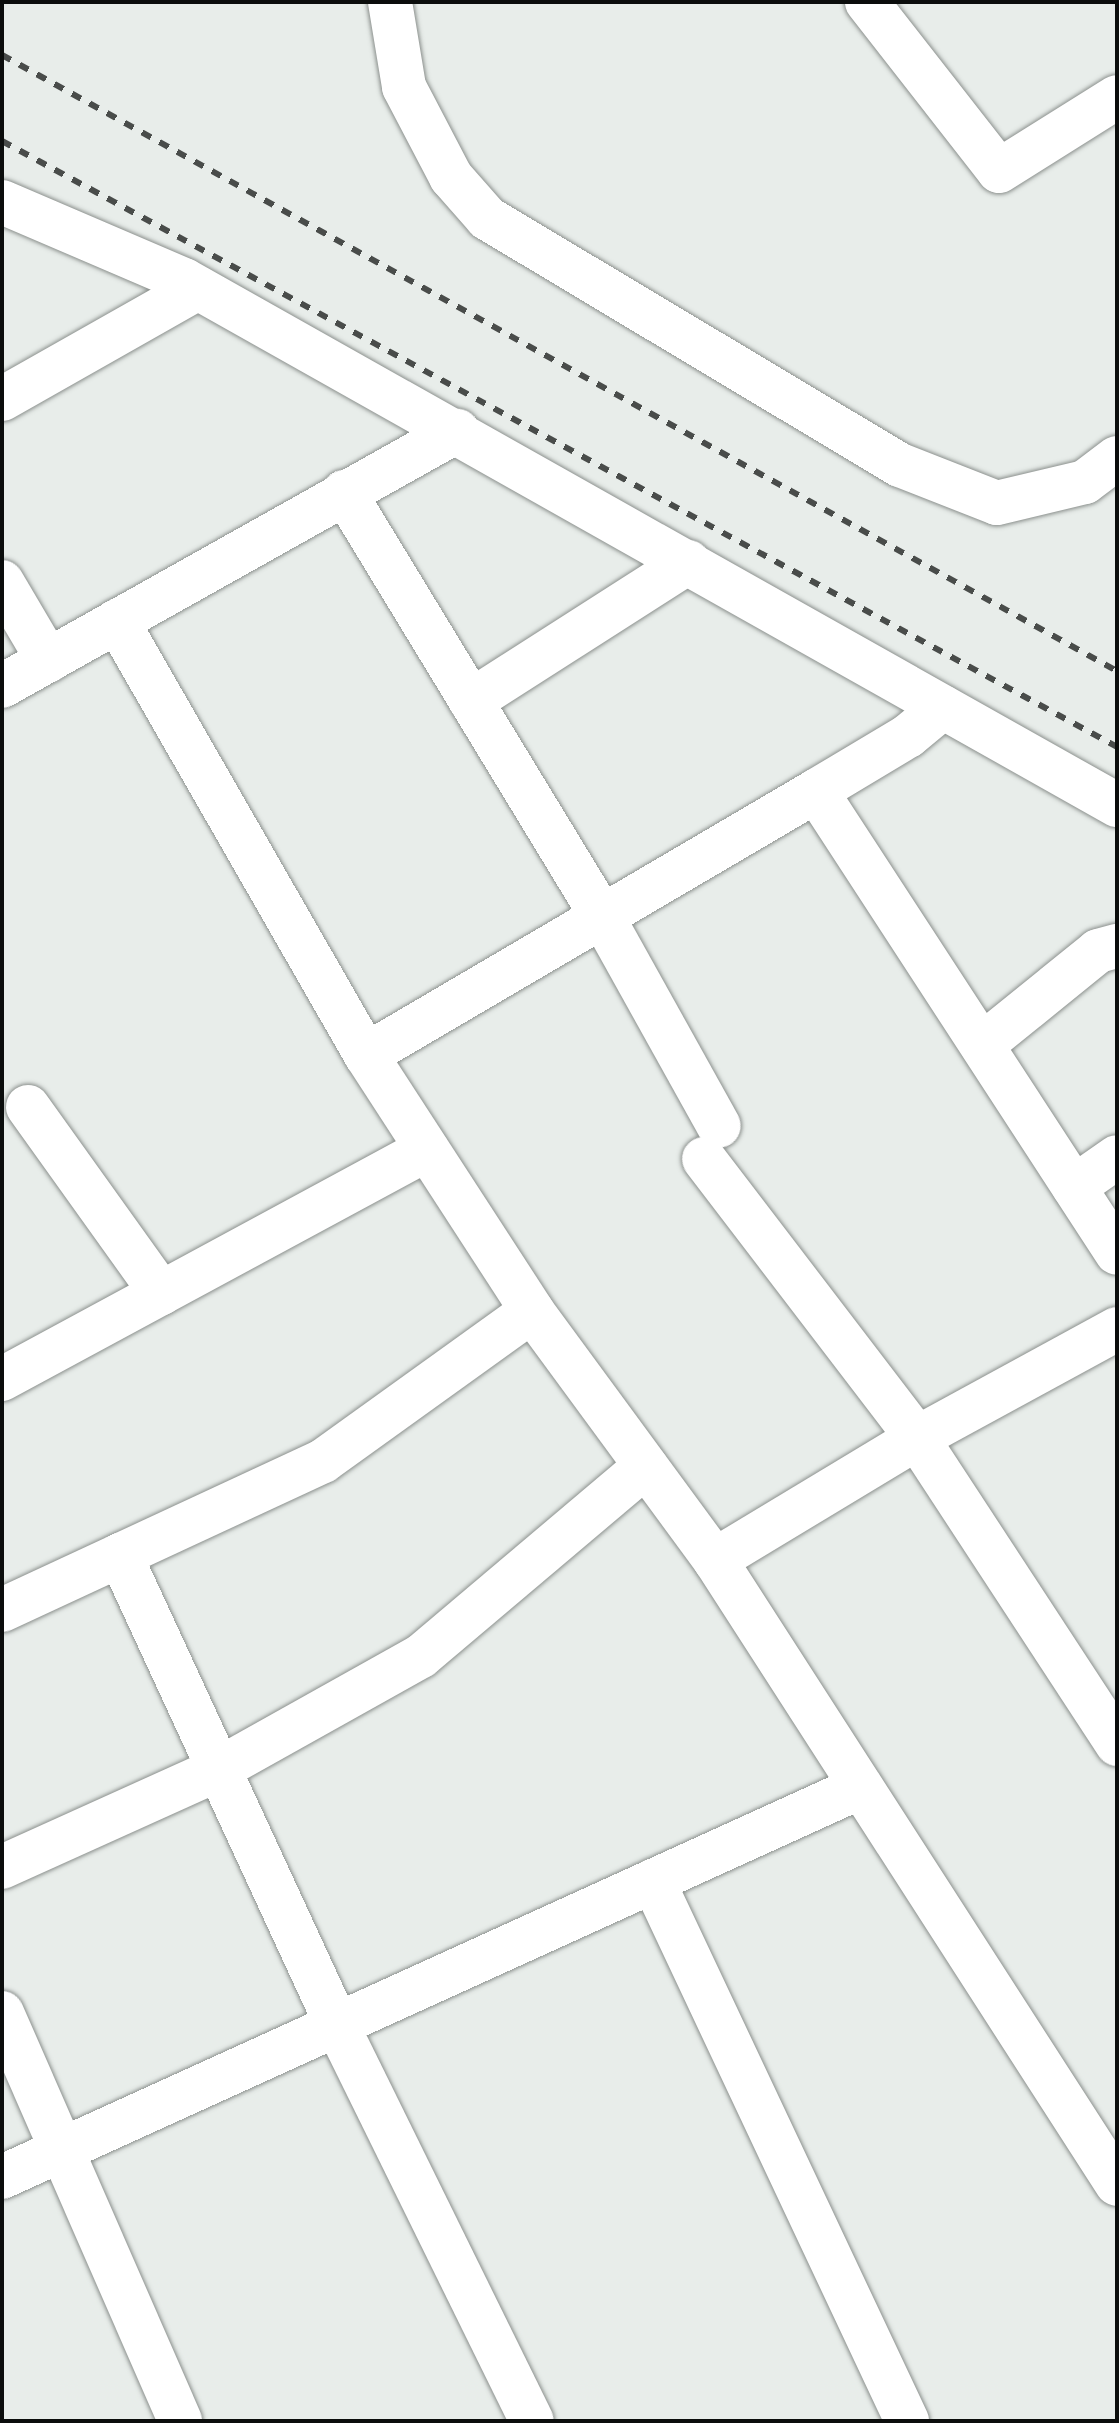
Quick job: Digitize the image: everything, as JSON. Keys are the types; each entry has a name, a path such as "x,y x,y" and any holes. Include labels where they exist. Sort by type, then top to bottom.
{"street":[{"path":"390,2 404,87 451,177 487,218 900,465 983,498 997,503 1085,482 1117,458"},
{"path":"867,2 999,171 1117,97"},
{"path":"2,202 198,288 1117,805"},
{"path":"2,399 198,288"},
{"path":"2,686 457,431"},
{"path":"344,492 602,916 712,1142 917,1438 1117,1744"},
{"path":"471,701 688,562"},
{"path":"2,582 48,660"},
{"path":"117,621 366,1055 532,1311 715,1560 1117,2184"},
{"path":"366,1055 908,736 943,707"},
{"path":"816,791 1117,1253"},
{"path":"982,1045 1098,951 1117,946"},
{"path":"28,1107 161,1293"},
{"path":"2,1379 427,1149"},
{"path":"1074,1187 1117,1157"},
{"path":"4,1605 323,1461 532,1311"},
{"path":"715,1560 917,1438 1117,1329"},
{"path":"2,1867 219,1769 421,1656 646,1466"},
{"path":"120,1555 337,2025 532,2421"},
{"path":"2,2177 860,1787"},
{"path":"653,1881 907,2421"},
{"path":"2,2013 180,2421"}],"railway":[{"path":"2,55 1117,671"},
{"path":"2,141 1117,747"}]}
